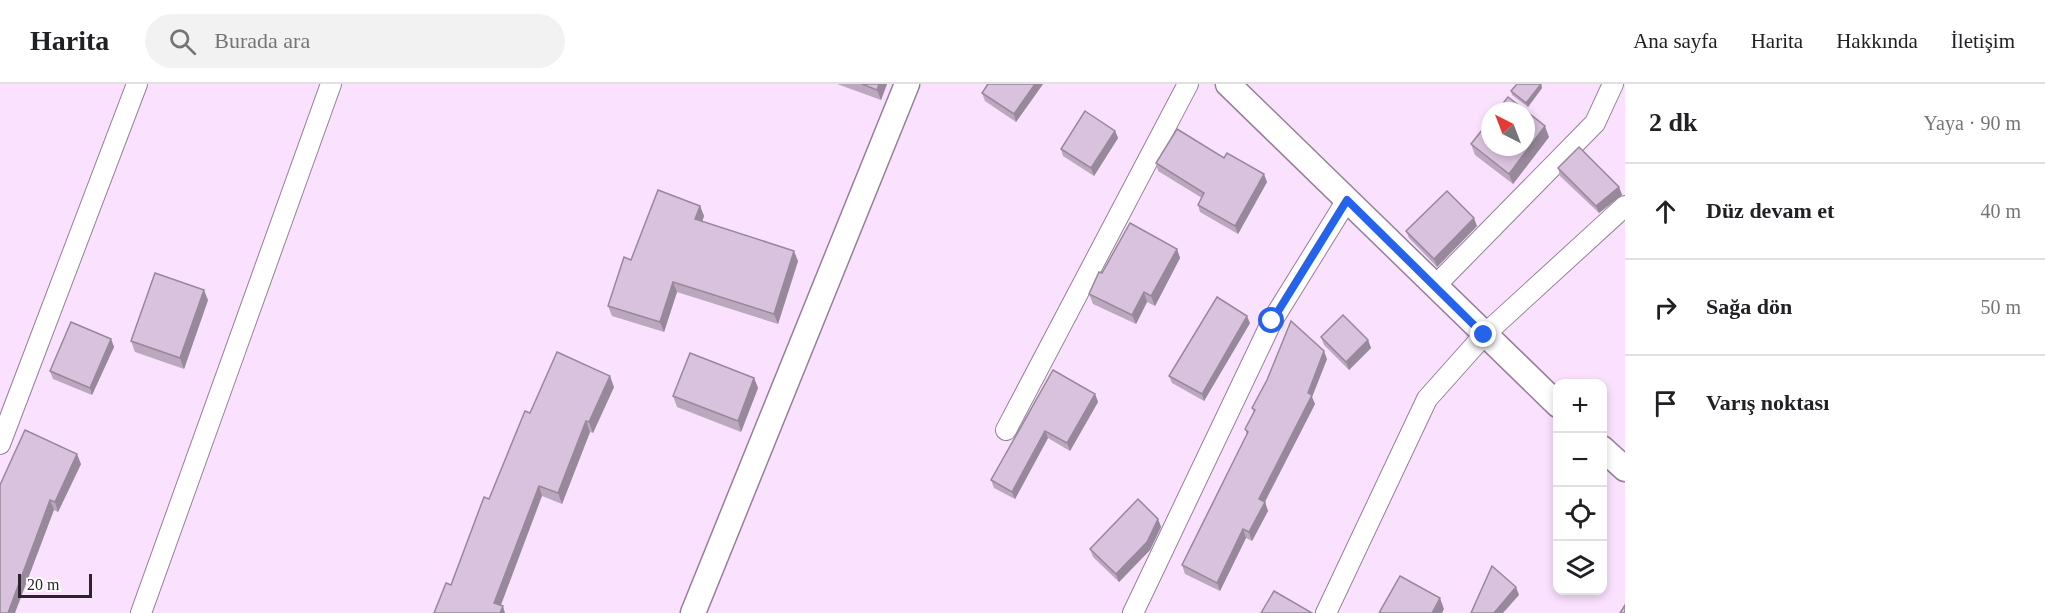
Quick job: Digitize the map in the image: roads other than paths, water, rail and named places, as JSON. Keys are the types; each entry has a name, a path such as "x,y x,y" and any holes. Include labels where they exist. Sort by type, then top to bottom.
{"street":[{"path":"0,444 137,84"},
{"path":"141,613 331,84"},
{"path":"693,613 907,84"},
{"path":"1006,430 1188,84"},
{"path":"1228,84 1553,401"},
{"path":"1435,286 1595,123 1613,84"},
{"path":"1132,613 1272,321 1347,200"},
{"path":"1326,613 1426,399 1484,335 1625,206"},
{"path":"1607,453 1625,469"}]}
